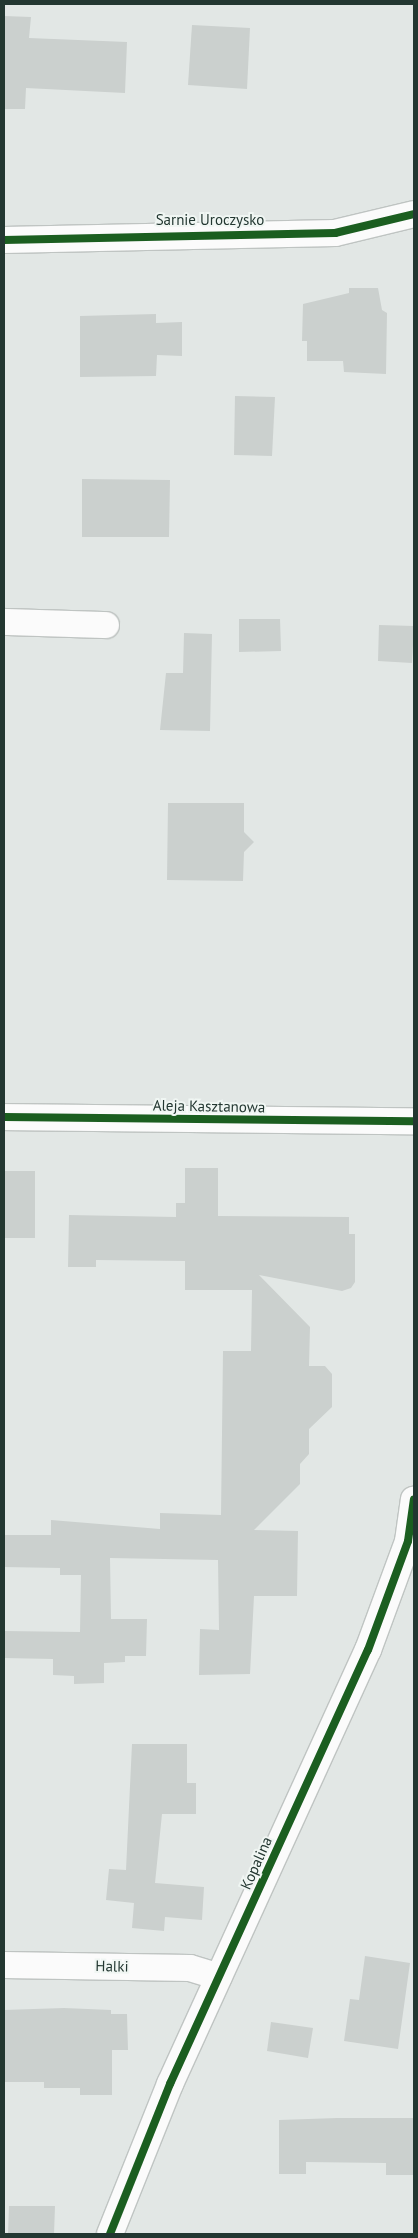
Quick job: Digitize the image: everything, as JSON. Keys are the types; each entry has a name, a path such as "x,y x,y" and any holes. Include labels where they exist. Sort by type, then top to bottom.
{"street":[{"name":"Sarnie Uroczysko","path":"4,240 334,234 414,214"},
{"path":"4,622 106,626"},
{"name":"Aleja Kasztanowa","path":"4,1117 414,1121"},
{"name":"Kopalina","path":"110,2234 170,2084 368,1650 408,1541 414,1499"},
{"name":"Halki","path":"4,1965 190,1968 219,1977"}],"building":[{"path":"4,16 31,17 29,38 127,42 125,93 26,88 25,109 4,109"},
{"path":"192,25 250,28 247,89 188,85"},
{"path":"349,288 378,288 382,310 387,313 386,374 344,372 343,361 307,361 307,341 302,341 303,304 349,293"},
{"path":"156,314 156,323 182,322 182,356 157,355 156,376 80,377 80,316"},
{"path":"235,396 275,397 272,456 234,455"},
{"path":"82,479 170,480 169,537 82,537"},
{"path":"239,619 280,619 281,651 239,652"},
{"path":"379,625 414,626 412,663 378,661"},
{"path":"184,633 212,634 210,731 160,730 166,673 183,673"},
{"path":"168,803 244,803 244,832 254,842 244,852 243,881 167,880"},
{"path":"185,1168 218,1168 218,1216 349,1217 349,1234 355,1234 355,1282 351,1288 342,1291 259,1275 310,1327 309,1366 325,1366 332,1374 332,1407 309,1429 309,1454 300,1464 300,1484 254,1530 298,1531 297,1596 254,1596 250,1674 199,1675 200,1629 219,1630 218,1560 110,1558 111,1619 147,1619 146,1656 125,1656 125,1662 104,1663 104,1683 74,1684 74,1676 53,1675 53,1659 4,1658 4,1631 80,1632 81,1575 60,1575 60,1568 4,1567 4,1535 51,1535 51,1520 160,1529 160,1513 221,1515 223,1351 251,1351 252,1290 185,1290 185,1261 96,1260 96,1267 68,1267 69,1215 176,1217 176,1203 185,1203"},
{"path":"4,1171 35,1171 35,1238 4,1238"},
{"path":"132,1744 187,1744 187,1783 196,1783 196,1814 162,1814 155,1883 204,1887 202,1920 165,1917 164,1931 132,1928 134,1903 106,1900 109,1869 126,1870"},
{"path":"365,1956 410,1963 398,2049 344,2041 350,1999 359,2000"},
{"path":"64,2008 111,2010 111,2014 127,2014 128,2050 112,2050 112,2095 80,2095 80,2088 44,2088 44,2082 4,2082 4,2010"},
{"path":"271,2022 313,2028 308,2058 267,2051"},
{"path":"414,2118 414,2175 386,2175 386,2163 306,2162 306,2174 279,2174 279,2120"},
{"path":"9,2206 55,2206 54,2234 8,2234"}],"cycle path":[{"path":"4,240 335,233 414,214"},
{"path":"4,1117 414,1121"},
{"path":"110,2234 170,2084 368,1650 408,1541 414,1499"}]}
